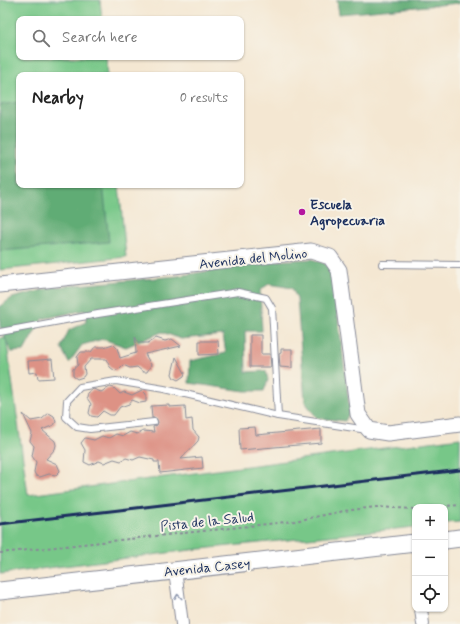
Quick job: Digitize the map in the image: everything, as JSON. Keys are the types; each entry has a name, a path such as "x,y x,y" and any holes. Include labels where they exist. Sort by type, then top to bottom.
{"main road":[{"path":"448,540 460,538"},
{"name":"Avenida Casey","path":"0,591 175,570 412,547"}],"street":[{"name":"Avenida del Molino","path":"0,285 312,251 330,257 339,270 358,414 369,430"},
{"path":"369,430 388,433 460,424"},
{"path":"175,570 182,624"},
{"path":"421,612 423,624"}],"lane":[{"path":"382,264 460,265"},
{"path":"0,332 98,314 238,292 266,298 272,308 278,416"},
{"path":"154,422 90,429 77,427 66,417 67,401 80,387 116,381 164,389 278,416 369,430"}],"path":[{"path":"448,505 460,504"},
{"name":"Pista de la Salud","path":"0,553 296,521 344,511 375,507 412,508"}],"green space":[{"path":"0,0 100,0 102,16 16,16 16,60 106,60 108,72 16,72 16,188 119,188 126,257 0,270"},
{"path":"337,0 460,0 460,3 339,14"},
{"path":"16,102 16,188 103,188 109,242 0,251 0,105"},
{"path":"312,259 326,264 333,276 350,412 345,421 317,418 305,402 297,299 292,288 269,284 260,290 262,331 245,331 246,372 266,371 268,380 264,391 245,391 189,383 190,361 226,353 223,335 181,339 162,332 126,347 103,339 82,345 69,363 61,347 69,330 86,322 85,310 42,319 24,351 11,352 0,326 0,306 12,298 54,287 178,276 271,261"},
{"path":"6,337 28,495 460,438 460,522 448,523 448,504 412,504 412,527 191,550 0,574 0,338"}],"building":[{"path":"250,335 261,335 261,354 270,354 271,367 250,367"},
{"path":"135,336 138,343 148,343 156,338 165,341 172,339 181,346 145,354 151,365 147,372 143,372 137,367 130,368 123,365 115,371 110,367 106,359 91,359 84,367 85,374 83,377 77,379 73,376 73,369 78,365 77,357 81,352 91,352 95,347 104,347 113,344 117,348 120,358 136,353"},
{"path":"199,341 218,341 219,354 199,355"},
{"path":"281,349 292,349 292,368 280,367 279,354 281,353"},
{"path":"176,357 185,373 184,376 178,380 174,378 172,374"},
{"path":"52,359 54,378 38,379 37,372 29,373 28,361"},
{"path":"110,387 114,388 120,394 124,392 132,395 142,390 146,394 146,402 140,403 132,400 129,404 120,407 114,415 110,415 103,411 97,417 91,416 89,413 91,404 87,398 88,393 93,389 101,392"},
{"path":"169,405 169,407 185,406 186,420 192,419 193,430 199,437 198,441 181,459 202,457 203,468 160,473 159,462 154,462 154,460 140,457 133,460 126,458 121,461 114,459 104,463 99,461 90,465 84,462 85,450 81,443 85,438 94,440 102,436 109,438 116,434 123,436 130,432 137,434 143,431 154,432 153,427 157,425 158,422 156,418 152,418 151,406"},
{"path":"49,413 54,416 56,422 54,425 42,430 55,441 56,445 55,449 46,459 57,464 60,471 56,475 49,474 40,477 36,476 34,472 36,462 32,456 34,446 30,441 32,433 23,414 31,421 42,419"},
{"path":"255,427 256,435 321,429 321,443 240,450 239,428"}],"railway":[{"path":"0,524 460,470"}],"place":[{"name":"Escuela Agropecuaria","path":"302,212"}]}
